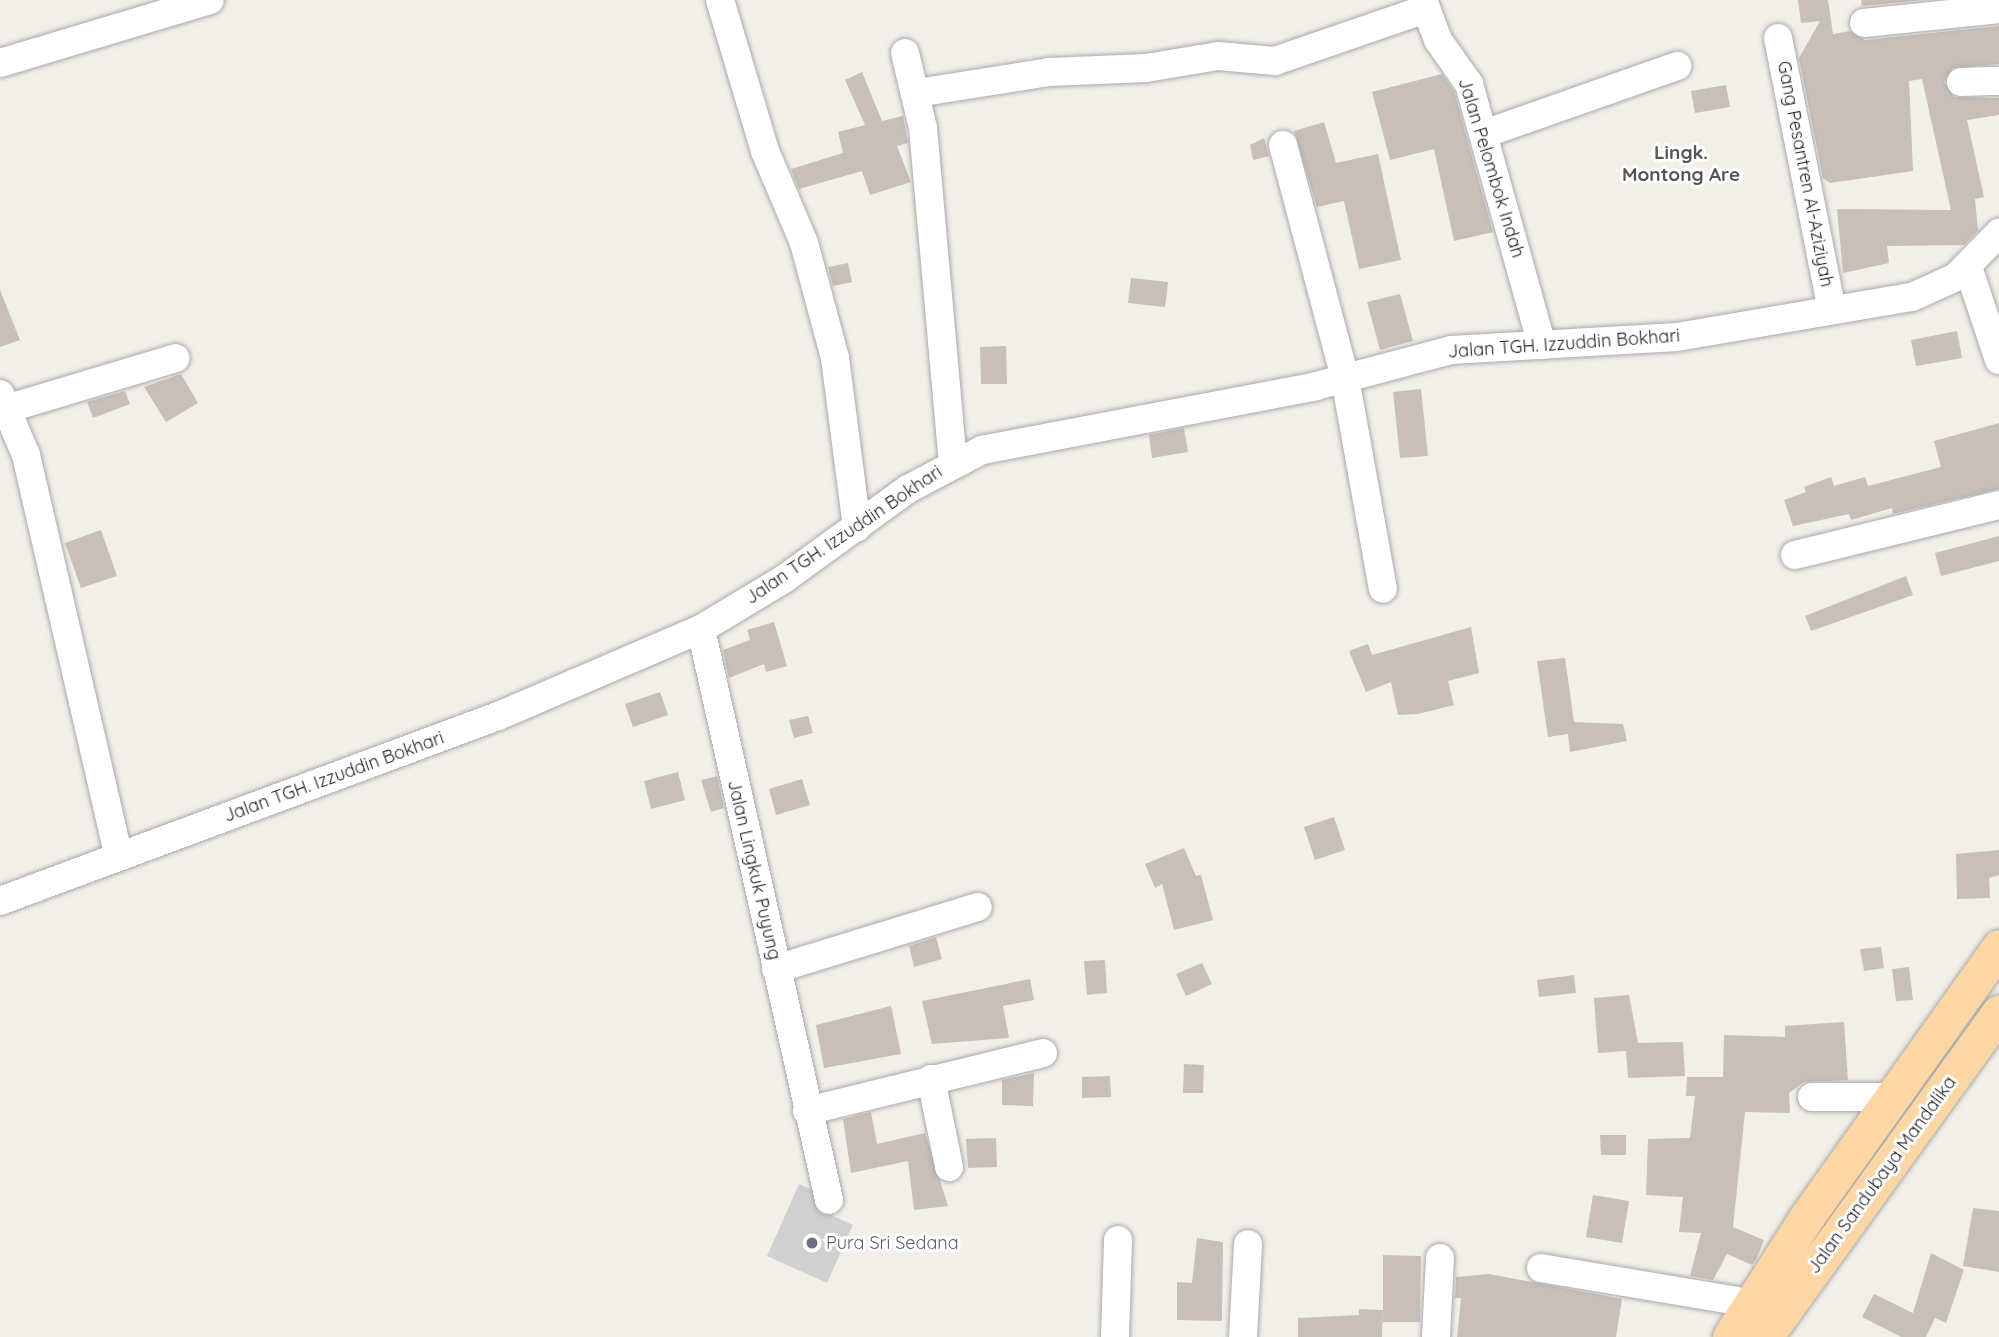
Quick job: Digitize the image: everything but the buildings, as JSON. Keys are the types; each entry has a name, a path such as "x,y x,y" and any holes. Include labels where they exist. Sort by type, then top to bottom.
{"main road":[{"path":"1730,1337 1770,1306 1805,1218 1896,1097 1999,947"},
{"name":"Jalan Sandubaya Mandalika","path":"1765,1337 1770,1306 1999,1012"}],"street":[{"path":"0,63 209,0"},
{"path":"720,0 765,151 804,243 835,358 858,528"},
{"path":"917,93 1049,72 1146,68 1218,56 1275,61 1425,5"},
{"name":"Jalan Pelombok Indah","path":"1425,5 1469,84 1542,345"},
{"path":"1864,23 1999,9"},
{"name":"Gang Pesantren Al-Aziziyah","path":"1779,38 1832,310"},
{"path":"905,53 917,93 953,461"},
{"path":"1484,134 1677,66"},
{"path":"1961,82 1999,81"},
{"path":"1283,145 1345,378 1383,589"},
{"name":"Jalan TGH. Izzuddin Bokhari","path":"0,901 118,853 498,716 701,629 858,528 953,461 1037,437 1345,378 1451,350 1677,337 1912,297 1946,285 1968,267 1999,233"},
{"path":"1968,267 1999,360"},
{"path":"118,853 26,455 3,402 176,358"},
{"path":"1795,555 1999,505"},
{"name":"Jalan Lingkuk Puyung","path":"701,629 829,1200"},
{"path":"776,969 978,907"},
{"path":"807,1111 1043,1053"},
{"path":"931,1079 949,1167"},
{"path":"1812,1097 1896,1097"},
{"path":"1115,1337 1118,1240"},
{"path":"1243,1337 1248,1244"},
{"path":"1436,1337 1440,1258"},
{"path":"1541,1268 1770,1306"}],"shaded area":[{"path":"799,1184 824,1195 818,1209 853,1225 827,1283 767,1256"}],"place":[{"name":"Pura Sri Sedana","path":"812,1243"}],"district":[{"name":"Lingk. Montong Are","path":"1681,164"}]}
